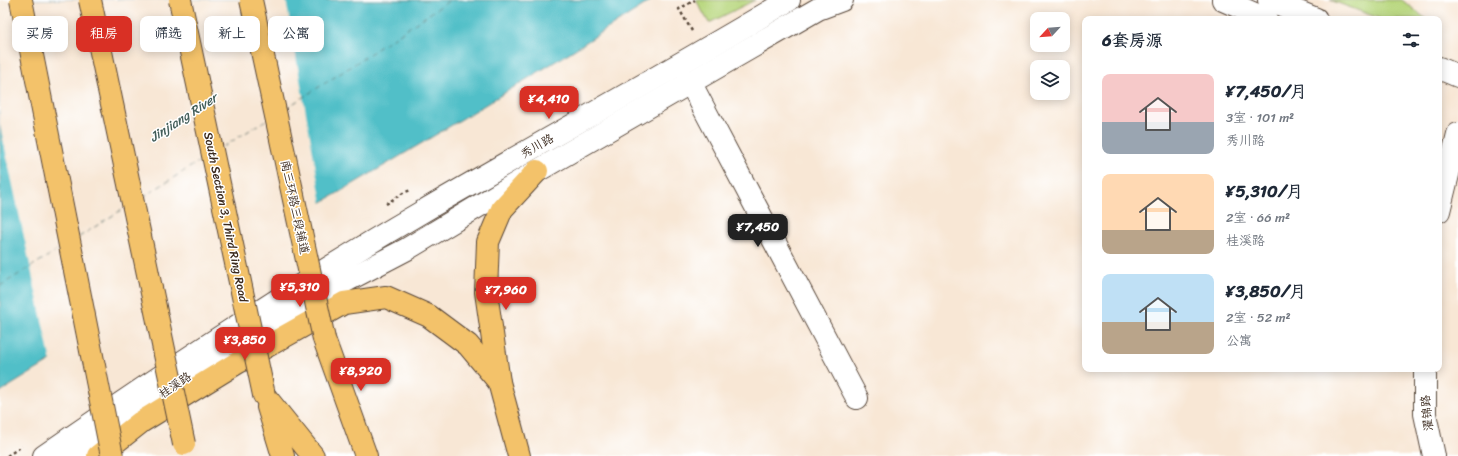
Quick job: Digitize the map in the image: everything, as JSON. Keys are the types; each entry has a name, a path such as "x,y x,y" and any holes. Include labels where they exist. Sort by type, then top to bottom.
{"main road":[{"path":"21,0 112,456"},
{"path":"90,0 185,452"},
{"name":"South Section 3, Third Ring Road","path":"180,0 264,395 283,456"},
{"name":"南三环路三段辅道","path":"251,0 324,339 366,456"},
{"path":"519,456 499,382 486,292 488,242 502,209 537,171"},
{"path":"98,456 141,422 237,363 344,302 386,297 429,316 468,345 499,382"},
{"path":"264,395 313,456"}],"street":[{"name":"秀川路","path":"326,270 426,209 789,0"},
{"name":"秀川路","path":"407,249 690,82 818,9 842,0"},
{"path":"1223,0 1259,16"},
{"path":"1269,0 1309,16"},
{"path":"1442,69 1458,76"},
{"path":"1442,79 1458,80"},
{"path":"690,82 857,398"},
{"path":"1442,199 1458,134"},
{"name":"桂溪路","path":"72,456 205,365 338,285 407,249"},
{"name":"桂溪路","path":"44,456 161,376 326,270"},
{"name":"濯锦路","path":"1424,372 1425,414 1434,456"}],"path":[{"path":"695,0 679,9 704,50"}],"green space":[{"path":"696,0 755,0 709,23"},
{"path":"1330,0 1402,0 1422,16 1373,16"}],"water":[{"name":"Jinjiang River","path":"29,0 652,0 427,140 0,392 0,18"}],"pier":[{"path":"26,0 286,0 289,16 268,16 268,52 295,52 322,204 51,362 0,125 0,16"}],"ferry route":[{"path":"286,108 450,0"},
{"path":"223,147 266,120"},
{"path":"143,197 203,159"},
{"path":"79,237 123,209"},
{"path":"0,286 61,248"}]}
